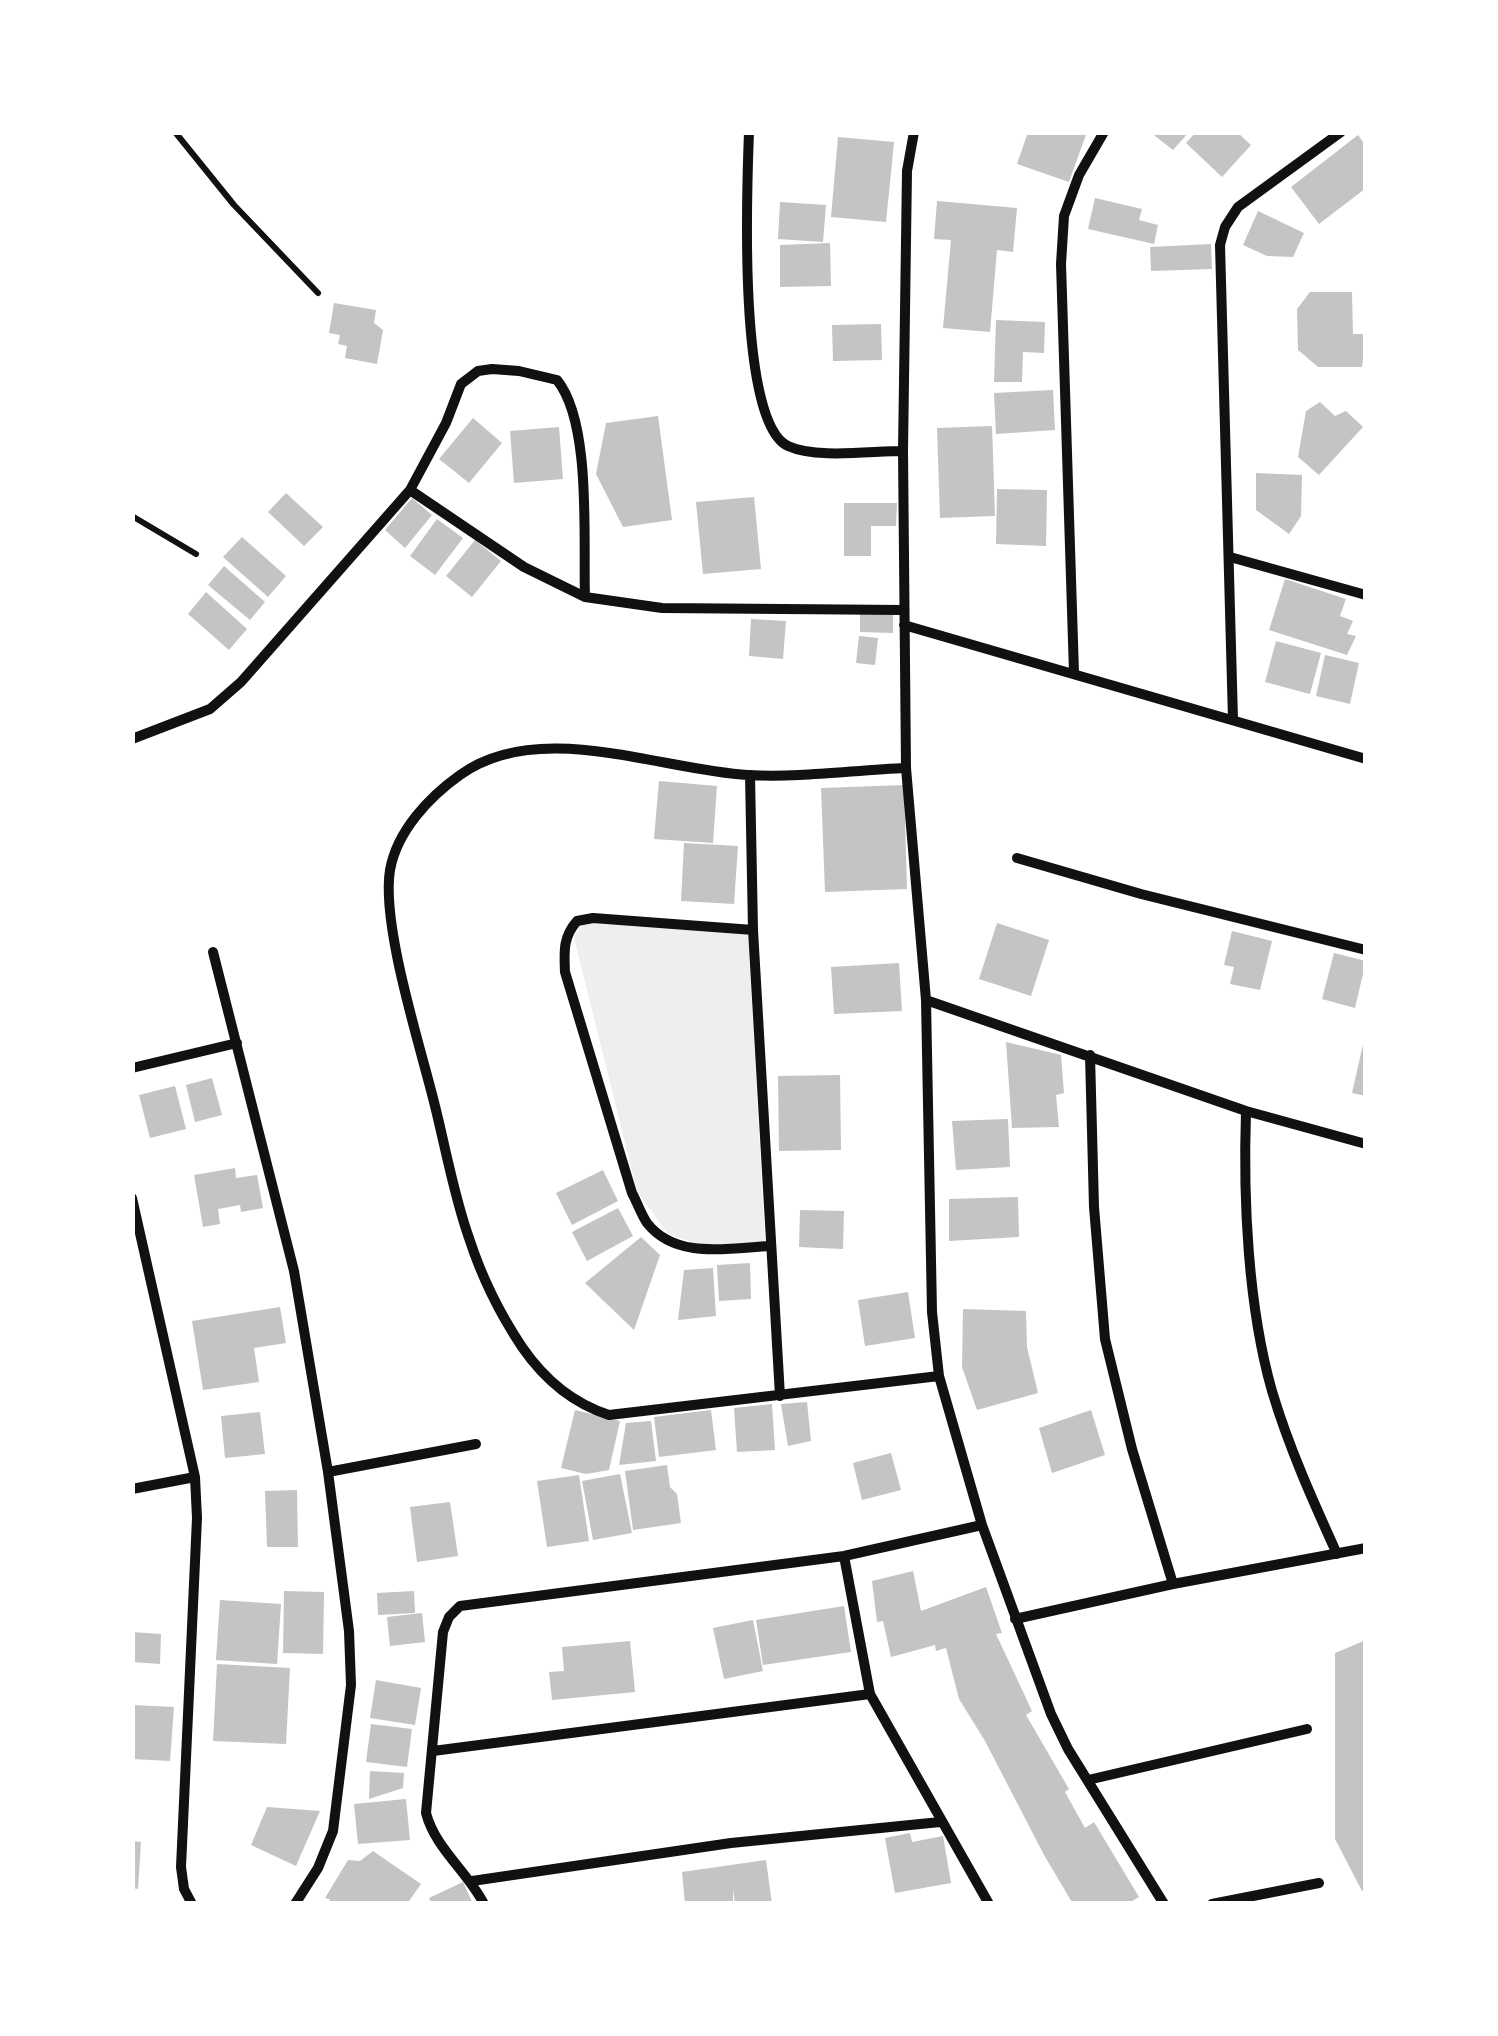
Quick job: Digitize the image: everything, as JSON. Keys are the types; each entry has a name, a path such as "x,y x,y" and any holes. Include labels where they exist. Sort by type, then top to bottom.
{"street":[{"path":"749,132 749,325 770,430 786,446 806,450 902,451"},
{"path":"914,132 907,171 902,451 906,768 926,1000 932,1312 938,1376 982,1525 1051,1714 1164,1904"},
{"path":"1074,673 1061,264 1064,216 1080,175 1104,132"},
{"path":"1233,720 1220,245 1225,226 1238,207 1342,132"},
{"path":"132,740 210,708 240,682 410,490 446,423 461,384 470,376 492,369 557,380 573,405 582,469 585,597"},
{"path":"410,490 524,567 585,597 662,608 904,610"},
{"path":"1230,557 1366,595"},
{"path":"904,625 1366,758"},
{"path":"906,768 750,775 594,752 514,750 485,760 460,775 405,830 391,866 388,889 401,966 468,1236 488,1286 522,1348 569,1399 608,1415 938,1376"},
{"path":"750,775 753,930 780,1396"},
{"path":"1017,858 1140,894 1366,950"},
{"path":"753,930 594,918 577,921 568,932 564,948 566,972 627,1174 648,1223 672,1244 699,1249 770,1246"},
{"path":"213,952 294,1271 328,1472 348,1631 351,1684 347,1738 333,1831 318,1868 295,1904"},
{"path":"926,1000 1246,1112 1366,1144"},
{"path":"132,1068 237,1043"},
{"path":"1090,1055 1094,1207 1105,1339 1132,1449 1173,1584"},
{"path":"1246,1112 1251,1252 1259,1331 1272,1389 1295,1459 1337,1554"},
{"path":"132,1198 196,1477 181,1867 184,1889 192,1904"},
{"path":"328,1472 476,1444"},
{"path":"132,1489 196,1477"},
{"path":"484,1904 472,1881 432,1834 426,1813 443,1632 449,1616 460,1606 844,1556 982,1525"},
{"path":"1015,1619 1366,1548"},
{"path":"844,1556 870,1694 989,1904"},
{"path":"433,1751 870,1694"},
{"path":"1088,1780 1308,1729"},
{"path":"472,1881 731,1843 940,1822"},
{"path":"1212,1904 1319,1883"}],"lane":[{"path":"175,132 234,206 318,293"},
{"path":"132,516 196,554"}],"shaded area":[{"path":"581,924 748,935 765,1242 701,1245 668,1234 637,1191 574,938"}],"building":[{"path":"1028,132 1087,132 1069,182 1017,164"},
{"path":"1150,132 1189,132 1173,150"},
{"path":"1196,132 1237,132 1251,145 1222,177 1186,143"},
{"path":"1358,135 1366,146 1366,188 1319,224 1291,187"},
{"path":"838,137 894,142 886,222 831,217"},
{"path":"1095,198 1142,209 1139,220 1158,225 1154,244 1088,229"},
{"path":"937,201 1017,208 1013,252 997,250 990,332 943,328 951,240 934,239"},
{"path":"780,202 826,205 823,242 778,239"},
{"path":"1258,211 1304,233 1293,257 1267,256 1243,245"},
{"path":"830,243 831,286 780,287 780,245"},
{"path":"1211,244 1212,269 1151,271 1150,247"},
{"path":"1310,292 1352,292 1353,334 1366,334 1362,367 1318,367 1298,350 1297,309"},
{"path":"334,303 376,310 374,323 383,330 377,364 345,358 347,346 338,344 340,335 329,333"},
{"path":"996,320 1045,322 1044,353 1023,352 1022,382 994,382"},
{"path":"881,324 882,360 833,361 832,325"},
{"path":"1053,390 1055,430 996,434 994,393"},
{"path":"1320,402 1335,416 1346,411 1363,427 1319,475 1298,457 1306,411"},
{"path":"658,416 672,520 623,527 596,474 606,423"},
{"path":"473,418 502,443 469,483 439,459"},
{"path":"992,426 995,516 940,518 937,428"},
{"path":"559,427 563,479 514,483 510,431"},
{"path":"1256,473 1302,475 1301,516 1289,534 1256,510"},
{"path":"997,489 1047,490 1046,546 996,544"},
{"path":"286,493 323,527 304,546 268,512"},
{"path":"754,497 761,569 703,574 696,502"},
{"path":"412,498 432,515 405,548 385,530"},
{"path":"844,503 897,503 896,526 871,526 871,556 844,556"},
{"path":"437,519 463,538 435,575 410,556"},
{"path":"242,537 286,576 268,597 223,557"},
{"path":"475,540 501,561 472,597 446,576"},
{"path":"224,566 265,602 250,620 208,585"},
{"path":"1285,579 1346,599 1340,616 1353,621 1347,634 1356,636 1347,655 1269,630"},
{"path":"206,592 247,629 229,650 188,614"},
{"path":"860,612 893,612 893,633 860,632"},
{"path":"751,619 786,621 783,659 749,656"},
{"path":"859,636 878,638 875,665 856,663"},
{"path":"1276,641 1321,653 1310,694 1265,682"},
{"path":"1325,655 1359,663 1350,704 1316,696"},
{"path":"659,781 717,786 713,843 654,839"},
{"path":"904,785 907,889 825,892 821,788"},
{"path":"684,843 738,846 734,904 681,901"},
{"path":"997,923 1049,940 1031,996 979,979"},
{"path":"1232,931 1272,941 1260,990 1230,984 1234,967 1224,965"},
{"path":"1334,953 1366,961 1355,1008 1322,999"},
{"path":"899,963 902,1011 834,1014 831,967"},
{"path":"1366,1040 1366,1096 1352,1093"},
{"path":"1006,1042 1061,1055 1064,1093 1056,1095 1059,1127 1012,1128"},
{"path":"840,1075 841,1150 779,1151 778,1076"},
{"path":"212,1078 222,1115 195,1122 186,1085"},
{"path":"175,1086 186,1129 150,1138 139,1095"},
{"path":"1008,1119 1010,1167 956,1170 952,1121"},
{"path":"235,1168 236,1178 257,1175 263,1208 241,1212 240,1205 218,1209 220,1224 203,1227 194,1175"},
{"path":"603,1170 618,1201 572,1225 556,1193"},
{"path":"1018,1197 1019,1237 949,1241 949,1199"},
{"path":"618,1208 633,1236 587,1261 572,1232"},
{"path":"800,1210 844,1211 843,1249 799,1247"},
{"path":"641,1237 660,1255 634,1330 585,1283"},
{"path":"750,1263 751,1299 719,1301 717,1265"},
{"path":"713,1268 716,1316 678,1320 684,1270"},
{"path":"908,1292 915,1338 865,1346 858,1300"},
{"path":"280,1307 286,1343 254,1348 259,1382 203,1390 192,1321"},
{"path":"963,1309 1026,1311 1027,1347 1038,1393 977,1410 962,1367"},
{"path":"807,1402 811,1441 788,1446 781,1404"},
{"path":"772,1404 775,1450 737,1452 734,1408"},
{"path":"575,1410 620,1421 609,1470 586,1474 561,1468"},
{"path":"711,1410 716,1450 659,1457 654,1417"},
{"path":"1091,1410 1105,1455 1052,1473 1039,1428"},
{"path":"260,1412 265,1454 225,1458 221,1416"},
{"path":"651,1421 656,1461 619,1465 626,1423"},
{"path":"891,1453 901,1490 862,1500 853,1463"},
{"path":"667,1465 681,1523 633,1530 625,1471"},
{"path":"620,1474 632,1533 593,1540 582,1481"},
{"path":"579,1475 589,1541 547,1547 537,1481"},
{"path":"297,1490 298,1547 267,1547 265,1491"},
{"path":"450,1502 458,1556 417,1562 410,1507"},
{"path":"913,1571 921,1611 986,1587 1002,1633 996,1634 1032,1711 1026,1715 1069,1789 1065,1792 1085,1828 1094,1822 1139,1897 1127,1904 1073,1904 959,1699 946,1648 936,1651 935,1645 891,1657 883,1621 877,1622 872,1581"},
{"path":"284,1591 324,1592 323,1654 283,1653"},
{"path":"414,1591 415,1613 378,1615 377,1593"},
{"path":"220,1600 281,1604 277,1664 216,1660"},
{"path":"844,1606 851,1652 763,1665 756,1620"},
{"path":"422,1613 425,1642 390,1646 387,1617"},
{"path":"753,1620 763,1671 724,1679 713,1628"},
{"path":"132,1632 161,1634 160,1664 132,1662"},
{"path":"1366,1640 1366,1891 1362,1891 1335,1839 1335,1653"},
{"path":"630,1641 635,1692 552,1700 549,1672 564,1671 562,1647"},
{"path":"217,1664 290,1668 286,1744 213,1741"},
{"path":"376,1680 421,1688 415,1725 370,1718"},
{"path":"132,1705 174,1707 170,1761 132,1759"},
{"path":"371,1724 412,1729 407,1767 366,1762"},
{"path":"370,1771 404,1773 403,1788 369,1799"},
{"path":"406,1799 410,1840 358,1844 354,1804"},
{"path":"267,1807 320,1811 296,1866 251,1845"},
{"path":"910,1833 912,1842 943,1836 951,1883 895,1893 885,1838"},
{"path":"132,1841 141,1842 138,1889 132,1888"},
{"path":"373,1851 421,1884 407,1904 328,1904 330,1899 325,1898 348,1860 360,1861"},
{"path":"766,1860 772,1904 735,1904 733,1889 733,1904 685,1904 682,1872"},
{"path":"463,1882 473,1904 432,1904 429,1898"}]}
